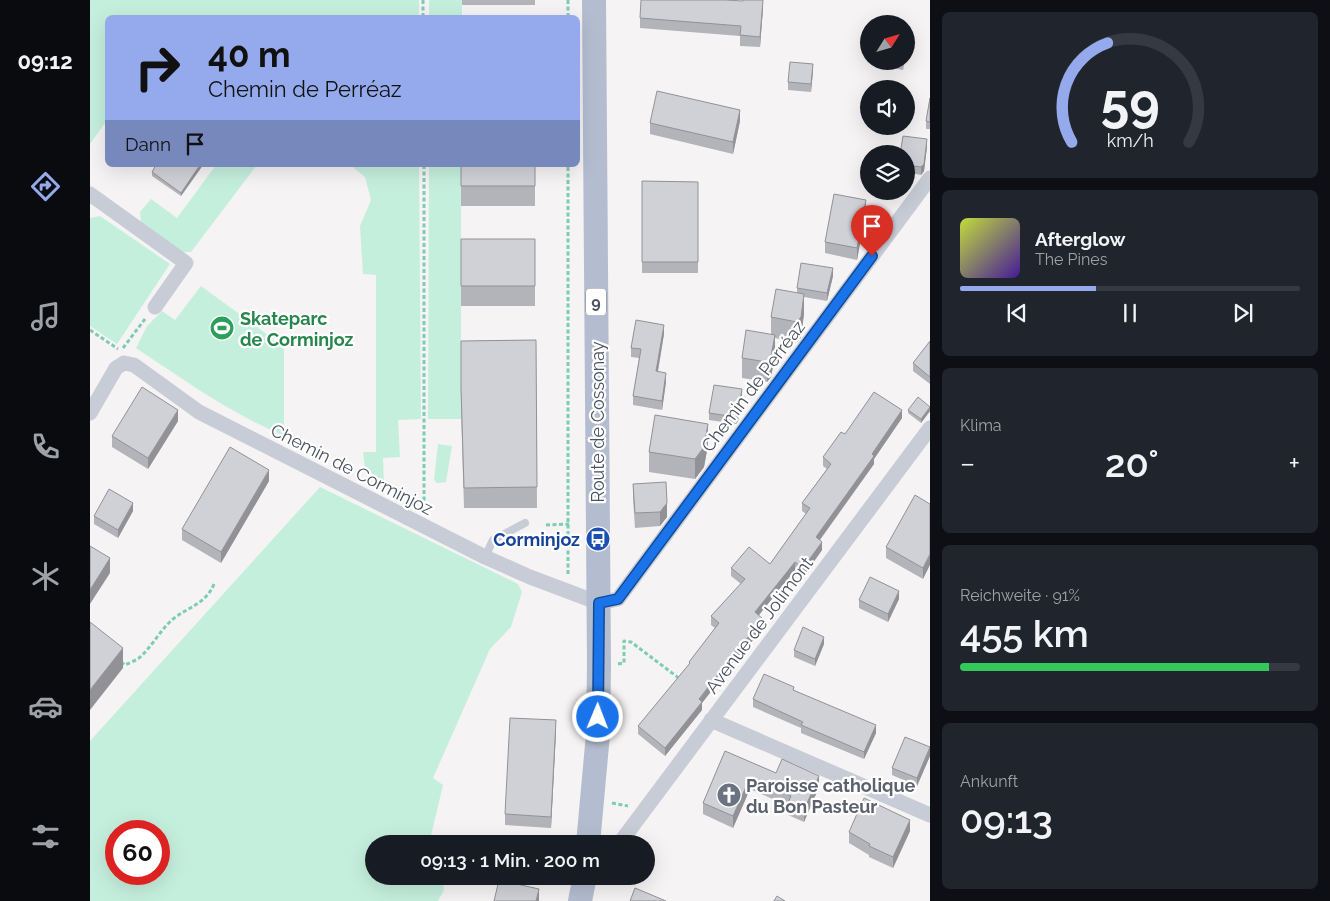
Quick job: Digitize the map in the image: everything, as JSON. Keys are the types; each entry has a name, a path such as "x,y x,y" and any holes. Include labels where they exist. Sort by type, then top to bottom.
{"main road":[{"name":"Route de Cossonay","path":"589,835 598,734 599,603 594,0"}],"street":[{"name":"Chemin de Perréaz","path":"599,603 618,599 930,178"},
{"path":"90,194 186,262 155,306"},
{"name":"Chemin de Corminjoz","path":"90,413 116,368 124,364 134,365 199,412 485,557 530,577 599,603"},
{"name":"Avenue de Jolimont","path":"626,835 930,428"},
{"path":"711,720 930,815"}],"lane":[{"path":"485,557 493,540 525,523"}],"path":[{"path":"423,0 424,15"},
{"path":"568,0 568,15"},
{"path":"424,167 424,512"},
{"path":"568,167 569,542"},
{"path":"90,330 121,350 155,306"},
{"path":"268,336 305,342"},
{"path":"546,525 569,524"},
{"path":"118,659 125,665 138,659 155,637 174,619 194,607 210,593 214,584"},
{"path":"624,663 624,641 631,642 684,681"}],"green space":[{"path":"90,0 419,0 419,15 105,15 105,123 90,144"},
{"path":"429,0 462,0 462,15 429,15"},
{"path":"215,167 255,167 191,252 182,252 141,222 140,212 151,199 177,218"},
{"path":"352,167 419,167 421,419 398,420 400,457 383,458 384,486 366,476 363,452 376,452 376,275 363,274 360,226 371,200 365,177"},
{"path":"429,167 461,167 461,419 428,419"},
{"path":"100,216 170,264 117,344 90,326 90,218"},
{"path":"201,286 268,335 267,339 284,343 284,436 226,406 136,348 147,326 162,311 175,320"},
{"path":"438,444 452,446 446,482 437,483 434,480"},
{"path":"320,487 518,584 522,592 511,627 490,649 433,778 443,785 431,835 365,835 365,885 443,885 444,890 438,901 90,901 90,741"}],"building":[{"path":"641,0 763,0 760,37 740,35 741,26 640,18"},
{"path":"790,62 813,64 811,84 788,82"},
{"path":"657,91 740,110 733,142 650,123"},
{"path":"930,98 930,122 926,121"},
{"path":"903,136 927,139 924,164 921,167 915,166 915,145 902,145"},
{"path":"155,167 199,167 181,193 152,172"},
{"path":"461,167 535,167 535,186 461,186"},
{"path":"642,181 698,182 698,262 642,262"},
{"path":"834,194 866,200 857,248 825,242"},
{"path":"461,239 535,239 535,286 461,286"},
{"path":"801,263 833,268 827,293 797,288"},
{"path":"776,289 804,294 801,317 797,322 771,317"},
{"path":"636,320 664,325 656,371 666,373 662,401 633,396 641,349 631,348"},
{"path":"746,330 775,335 771,356 767,362 742,358"},
{"path":"536,340 537,487 464,488 461,341"},
{"path":"930,341 930,377 913,363"},
{"path":"714,385 742,389 736,417 709,413"},
{"path":"142,387 178,410 148,458 112,436"},
{"path":"874,392 902,410 872,454 874,456 816,537 822,542 803,568 795,562 755,612 764,620 729,658 699,699 702,702 665,748 638,726 690,663 719,623 711,616 745,579 731,568 749,547 770,564 810,508 802,503 831,464 823,457 841,432 845,434"},
{"path":"918,397 930,407 921,419 908,410"},
{"path":"655,415 708,424 704,447 695,459 649,452"},
{"path":"230,447 269,470 221,552 182,529"},
{"path":"666,482 667,503 660,512 635,513 633,484"},
{"path":"109,489 133,503 118,530 94,516"},
{"path":"915,495 930,504 930,554 923,568 886,547"},
{"path":"90,546 110,558 90,590"},
{"path":"870,577 899,591 888,614 859,600"},
{"path":"90,622 123,648 90,690"},
{"path":"803,627 824,637 815,659 794,650"},
{"path":"764,674 794,687 793,690 876,725 864,752 801,725 803,722 753,699"},
{"path":"510,718 556,720 551,817 505,814"},
{"path":"905,737 930,747 917,778 892,768"},
{"path":"725,751 776,773 782,759 819,776 804,810 788,803 791,796 750,778 733,816 703,803"},
{"path":"864,798 910,820 893,857 869,846 870,844 849,832"},
{"path":"498,885 521,885 539,889 536,901 494,901"},
{"path":"635,888 666,901 630,901"},
{"path":"777,896 785,901 774,901"}],"place":[{"name":"Skateparc de Corminjoz","path":"222,328"},
{"name":"Corminjoz","path":"598,539"},
{"name":"Paroisse catholique du Bon Pasteur","path":"729,795"}],"route":[{"path":"598,717 599,603 618,599 872,256"}]}
